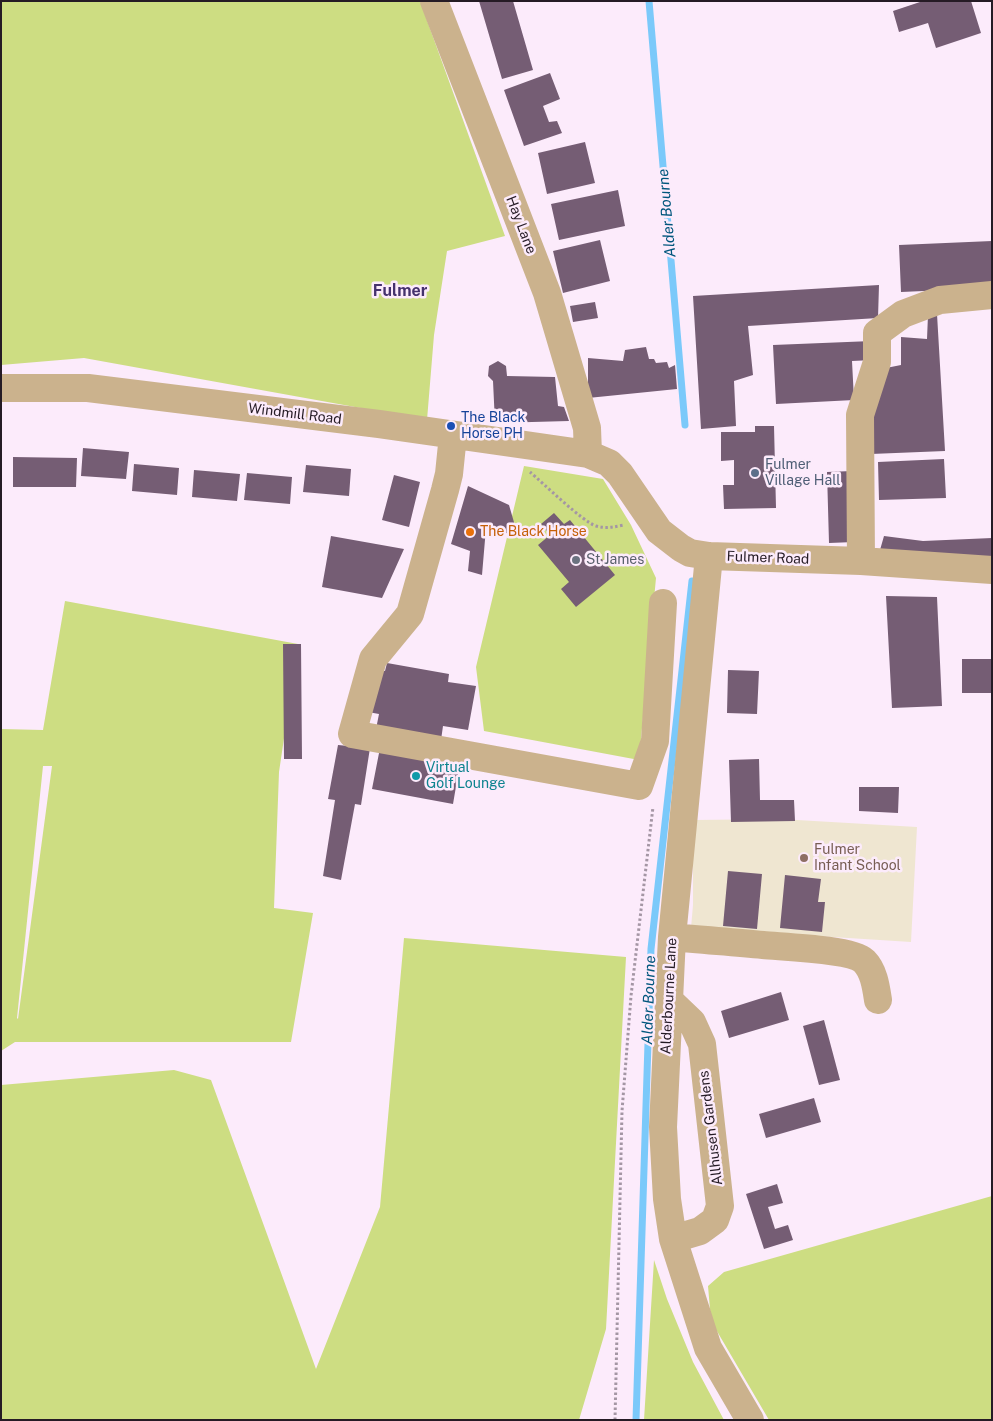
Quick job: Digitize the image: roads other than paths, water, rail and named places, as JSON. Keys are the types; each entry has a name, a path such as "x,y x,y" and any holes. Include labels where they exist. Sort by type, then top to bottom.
{"street":[{"name":"Hay Lane","path":"434,1 547,293 587,428 588,454"},
{"path":"861,561 860,415 877,362 877,333 903,314 940,300 992,295"},
{"name":"Windmill Road","path":"1,388 88,388 453,434 588,454"},
{"path":"453,434 449,474 410,614 373,659 352,734 639,786 655,742 663,603"},
{"name":"Fulmer Road","path":"588,454 609,463 615,468 659,531 690,553 710,556 861,561 992,570"},
{"name":"Alderbourne Lane","path":"710,556 672,937 664,1127 667,1199 672,1239 708,1348 750,1420"},
{"path":"672,937 816,949 851,955 863,960 870,968 878,1000"},
{"name":"Allhusen Gardens","path":"669,1000 692,1022 702,1044 720,1206 715,1220 700,1231 672,1239"}],"waterway":[{"name":"Alder Bourne","path":"649,1 685,425"},
{"name":"Alder Bourne","path":"636,1420 651,949 692,581"}],"place":[{"name":"The Black Horse PH","path":"451,426"},
{"name":"Fulmer Village Hall","path":"755,473"},
{"name":"The Black Horse","path":"470,532"},
{"name":"St James","path":"576,560"},
{"name":"Virtual Golf Lounge","path":"416,776"},
{"name":"Fulmer Infant School","path":"804,858"}],"district":[{"name":"Fulmer","path":"400,291"}]}
